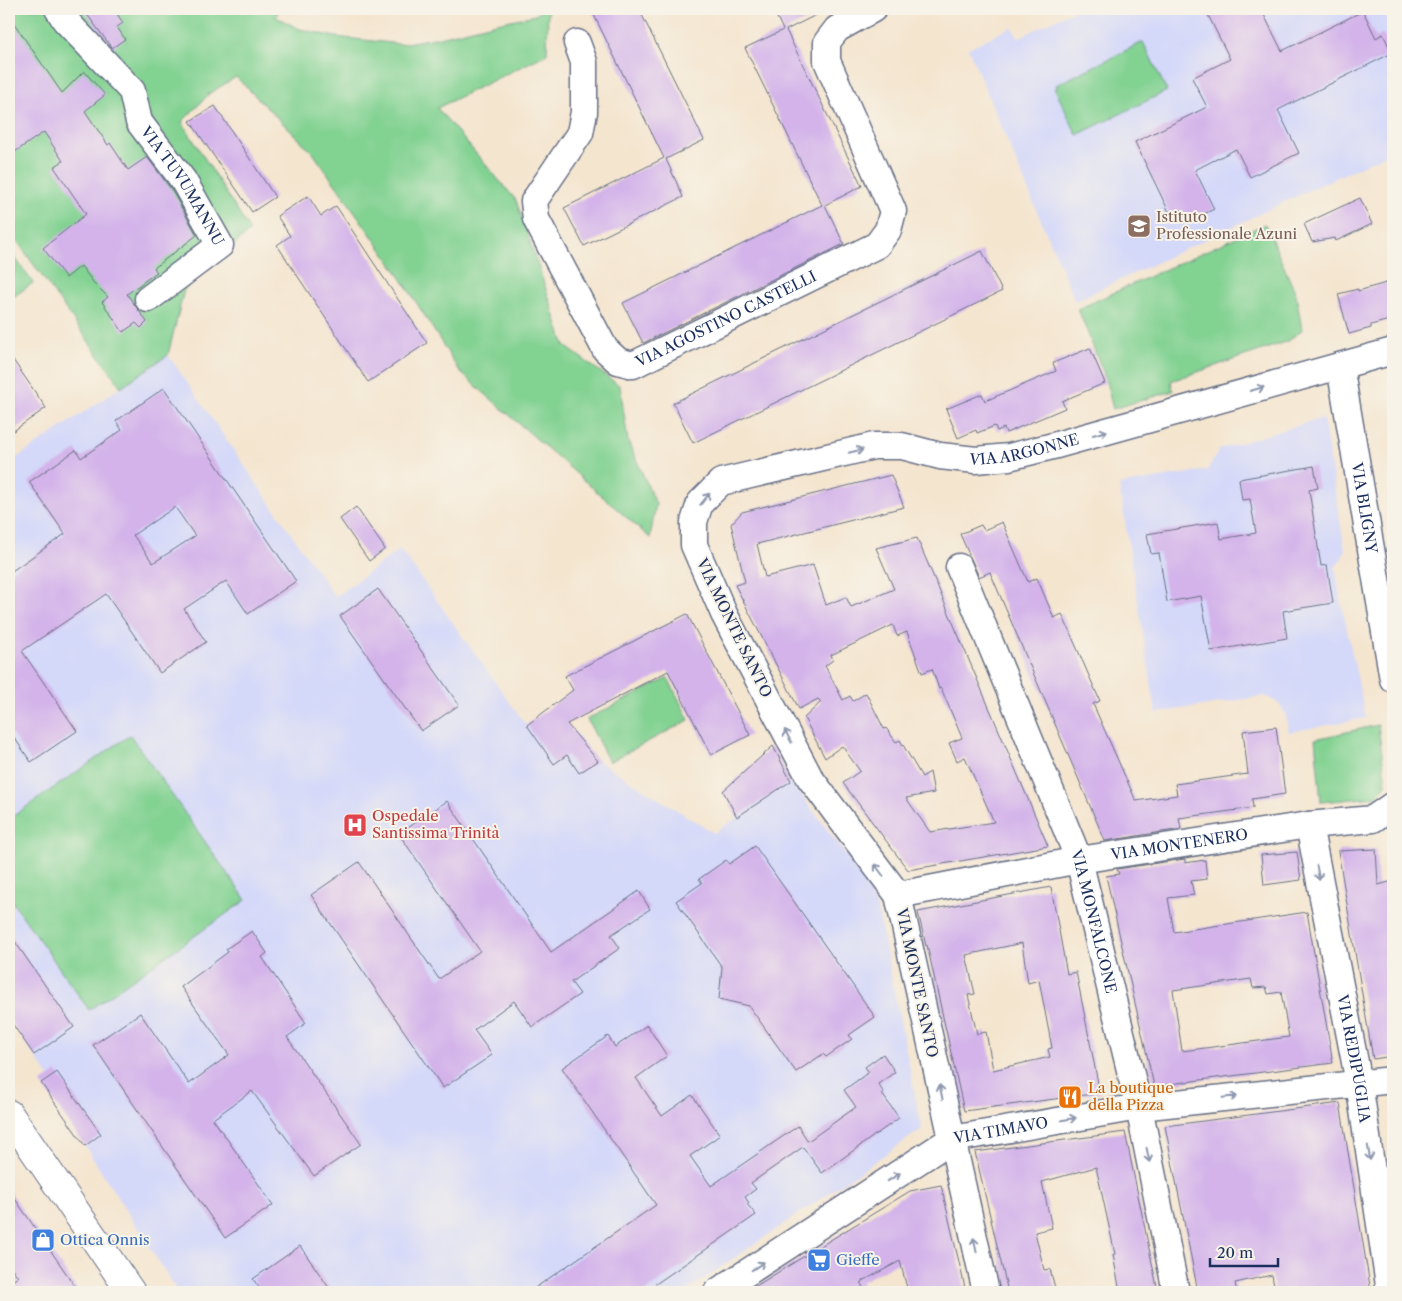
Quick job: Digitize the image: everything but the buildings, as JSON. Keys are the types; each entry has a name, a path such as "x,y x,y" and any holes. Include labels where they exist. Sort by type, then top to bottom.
{"street":[{"name":"VIA TUVUMANNU","path":"58,9 65,20 132,91 140,122 183,180 220,245 148,299"},
{"name":"VIA AGOSTINO CASTELLI","path":"578,43 584,62 584,112 580,133 534,201 536,219 605,348 618,361 633,365 877,245 888,230 893,211 827,61 827,42 837,29 873,9"},
{"name":"VIA ARGONNE","path":"694,545 694,522 700,504 720,482 874,446 902,446 940,456 976,460 1009,457 1393,351"},
{"name":"VIA BLIGNY","path":"1340,366 1393,679"},
{"name":"VIA MONTE SANTO","path":"694,545 724,614 810,778 898,895 986,1292"},
{"name":"VIA MONFALCONE","path":"959,567 1078,860 1139,1107 1176,1292"},
{"name":"VIA MONTENERO","path":"898,895 1078,860 1383,812"},
{"name":"VIA REDIPUGLIA","path":"1309,825 1358,1083 1390,1292"},
{"name":"VIA TIMAVO","path":"717,1292 952,1139 1139,1107 1393,1080"},
{"path":"9,1114 131,1292"}],"shaded area":[{"name":"Istituto Professionale Azuni","path":"1077,9 1393,9 1393,151 1075,301 968,48 1012,27 1018,38"},
{"name":"Ospedale Santissima Trinità","path":"168,355 335,597 400,549 526,725 553,706 598,761 714,833 791,781 867,883 874,899 922,1129 685,1292 178,1292 85,1146 41,1083 49,1077 9,1019 9,463"},
{"path":"1323,418 1345,550 1341,560 1335,567 1366,718 1289,732 1285,713 1278,703 1265,696 1156,713 1119,485 1207,470 1220,449"}],"green space":[{"path":"9,9 279,9 276,17 300,29 335,37 401,44 535,15 544,9 548,9 547,54 437,108 516,200 565,346 620,386 628,441 656,504 650,538 460,372 396,270 313,153 236,77 210,93 182,122 250,231 184,290 168,355 121,387 9,230"},
{"path":"1143,42 1167,91 1077,135 1055,89 1057,88 1056,85"},
{"path":"1265,224 1296,294 1302,330 1286,342 1171,381 1173,391 1113,409 1104,374 1078,309"},
{"path":"9,249 33,283 9,300"},
{"path":"668,678 689,720 609,762 587,719"},
{"path":"1378,725 1386,784 1376,797 1321,802 1315,739"},
{"path":"130,735 246,900 89,1010 9,897 9,819"}],"place":[{"name":"Istituto Professionale Azuni","path":"1139,226"},
{"name":"Ospedale Santissima Trinità","path":"355,825"},
{"name":"La boutique della Pizza","path":"1070,1097"},
{"name":"Ottica Onnis","path":"43,1240"},
{"name":"Gieffe","path":"819,1260"}]}
